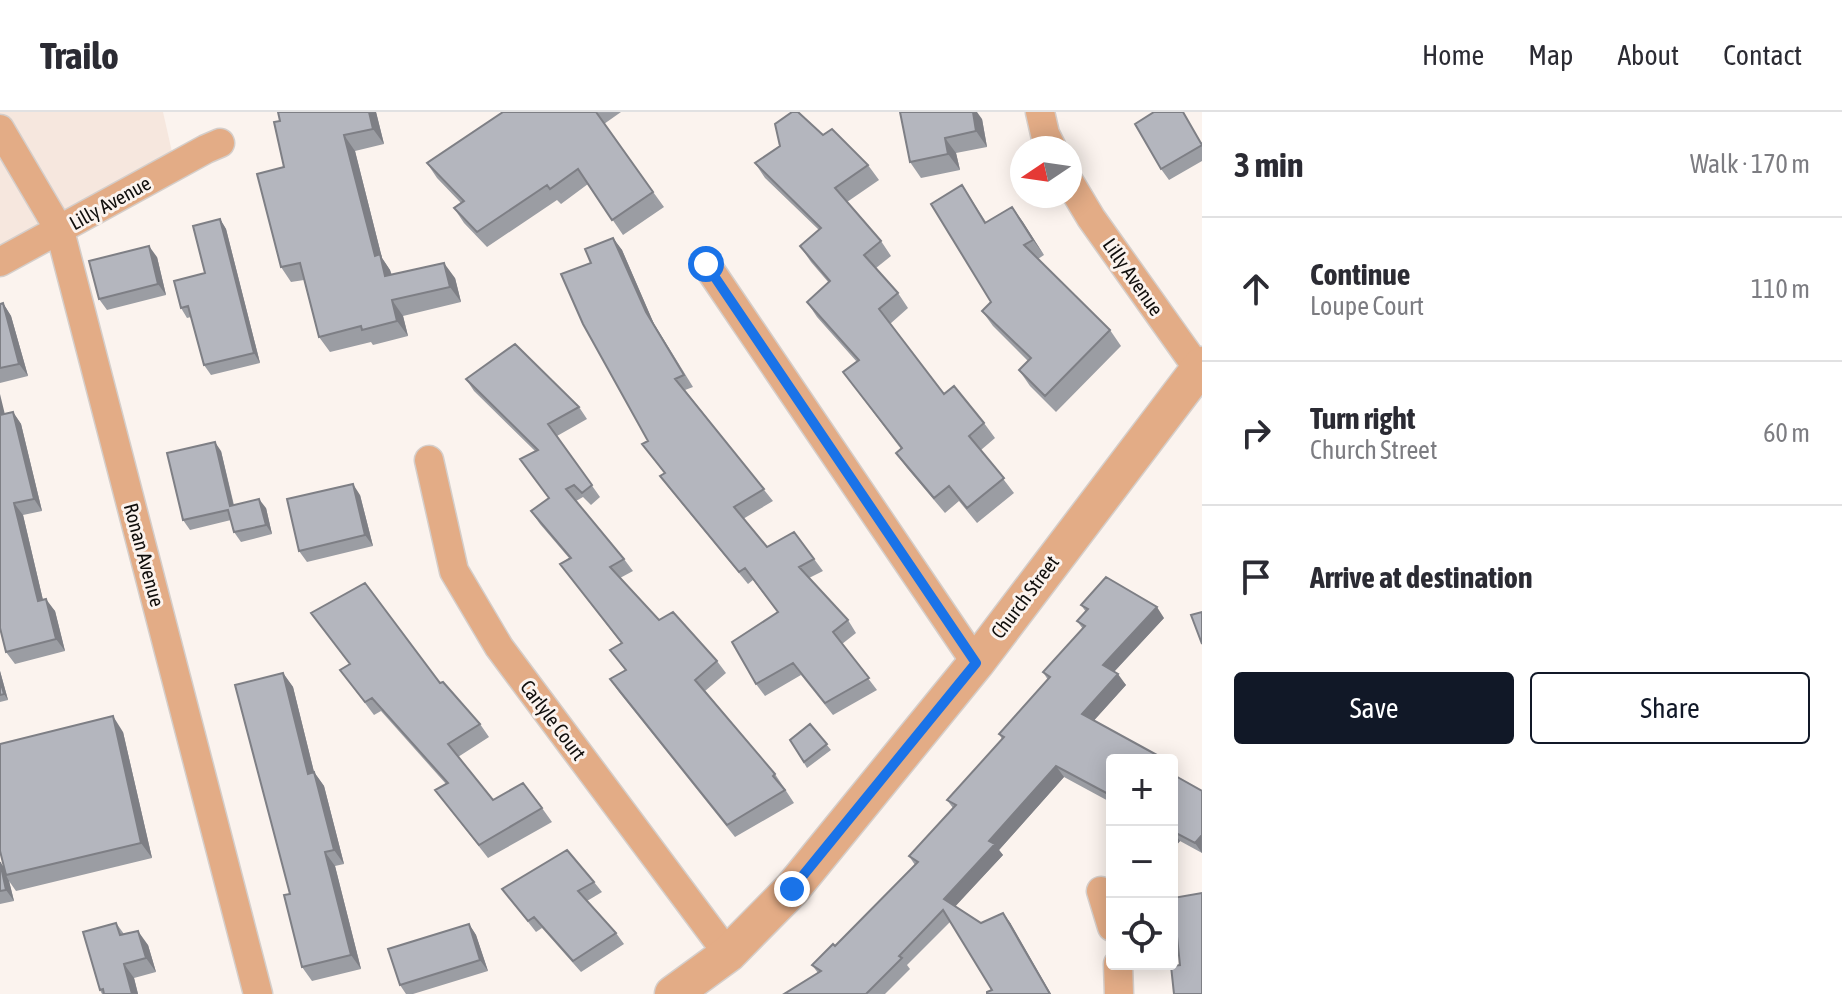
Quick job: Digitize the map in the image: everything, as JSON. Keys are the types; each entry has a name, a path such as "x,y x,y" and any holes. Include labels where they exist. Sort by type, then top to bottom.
{"street":[{"path":"1040,112 1046,136"},
{"name":"Ronan Avenue","path":"0,129 60,231 258,994"},
{"name":"Lilly Avenue","path":"0,262 220,143"},
{"name":"Lilly Avenue","path":"1082,203 1201,370"},
{"path":"706,264 976,663"},
{"name":"Church Street","path":"673,994 728,954 792,889 976,663 1201,370"},
{"name":"Carlyle Court","path":"429,460 454,571 499,647 728,954"},
{"path":"1101,891 1106,907"},
{"path":"1118,970 1119,994"}],"shaded area":[{"path":"0,112 163,112 172,152 0,248"}],"building":[{"path":"278,112 369,112 373,129 344,135 375,256 380,254 385,276 444,263 450,287 392,300 397,321 319,337 300,263 281,267 257,174 284,167 274,122 280,121"},
{"path":"503,112 596,112 653,192 612,220 578,169 550,189 547,185 477,232 454,208 464,201 427,163"},
{"path":"792,112 798,112 823,135 832,129 868,165 835,188 881,241 864,255 898,293 879,309 944,394 954,386 984,423 969,436 1004,478 967,508 949,486 934,498 896,453 902,448 843,372 859,360 807,302 830,281 800,246 821,228 755,163 780,146 775,124"},
{"path":"900,112 973,112 976,131 945,138 948,154 910,162"},
{"path":"1154,112 1183,112 1202,145 1161,169 1135,124"},
{"path":"962,185 985,223 1013,208 1033,240 1024,245 1110,330 1045,396 1019,370 1031,358 982,311 991,302 931,204"},
{"path":"220,219 254,353 204,365 188,306 181,308 174,281 205,273 193,226"},
{"path":"613,238 646,312 684,375 675,379 764,489 734,507 767,547 794,532 814,559 799,567 848,620 833,632 869,678 825,703 793,663 756,684 732,642 778,612 745,568 739,572 660,476 665,473 642,444 648,441 583,324 561,274 591,263 585,249"},
{"path":"149,246 158,284 99,299 89,261"},
{"path":"3,303 19,364 0,368 0,304"},
{"path":"515,344 579,407 548,424 592,485 582,493 574,485 566,489 624,559 610,567 659,620 673,612 717,661 695,680 785,790 727,825 610,679 626,670 610,650 622,643 560,564 571,558 531,511 549,498 520,459 538,450 466,379"},
{"path":"13,412 34,499 14,503 38,601 46,599 56,639 6,652 0,628 0,415"},
{"path":"215,442 230,506 259,499 266,525 234,532 228,510 183,520 167,453"},
{"path":"353,484 365,535 299,551 287,499"},
{"path":"1106,577 1157,607 1103,665 1118,674 1082,714 1155,754 1106,754 1106,793 1056,766 989,841 995,844 944,899 981,923 1003,913 1050,994 987,994 992,990 943,910 866,994 784,994 821,971 812,965 833,944 835,946 918,862 909,856 956,805 947,800 1004,737 999,734 1050,677 1043,672 1085,626 1077,621 1088,609 1081,605"},
{"path":"365,583 440,683 443,682 480,724 448,744 493,800 523,783 542,808 479,845 435,790 448,783 372,698 365,702 340,670 350,664 311,613"},
{"path":"1202,612 1202,644 1191,615"},
{"path":"283,673 308,774 314,772 334,850 325,852 351,955 302,967 284,895 290,894 235,685"},
{"path":"113,716 141,843 6,875 0,851 0,744"},
{"path":"810,724 827,744 804,762 790,740"},
{"path":"1178,777 1202,791 1202,835 1195,843 1178,834"},
{"path":"567,850 594,882 578,891 616,933 573,961 534,917 528,921 502,889"},
{"path":"0,862 6,890 0,891"},
{"path":"1202,893 1202,994 1174,994 1171,970 1178,970 1180,965 1178,897"},
{"path":"116,923 120,935 138,931 146,958 124,964 132,994 104,994 103,989 100,990 83,932"},
{"path":"469,924 480,960 400,985 388,949"}],"route":[{"path":"706,264 976,663 792,889"}]}
